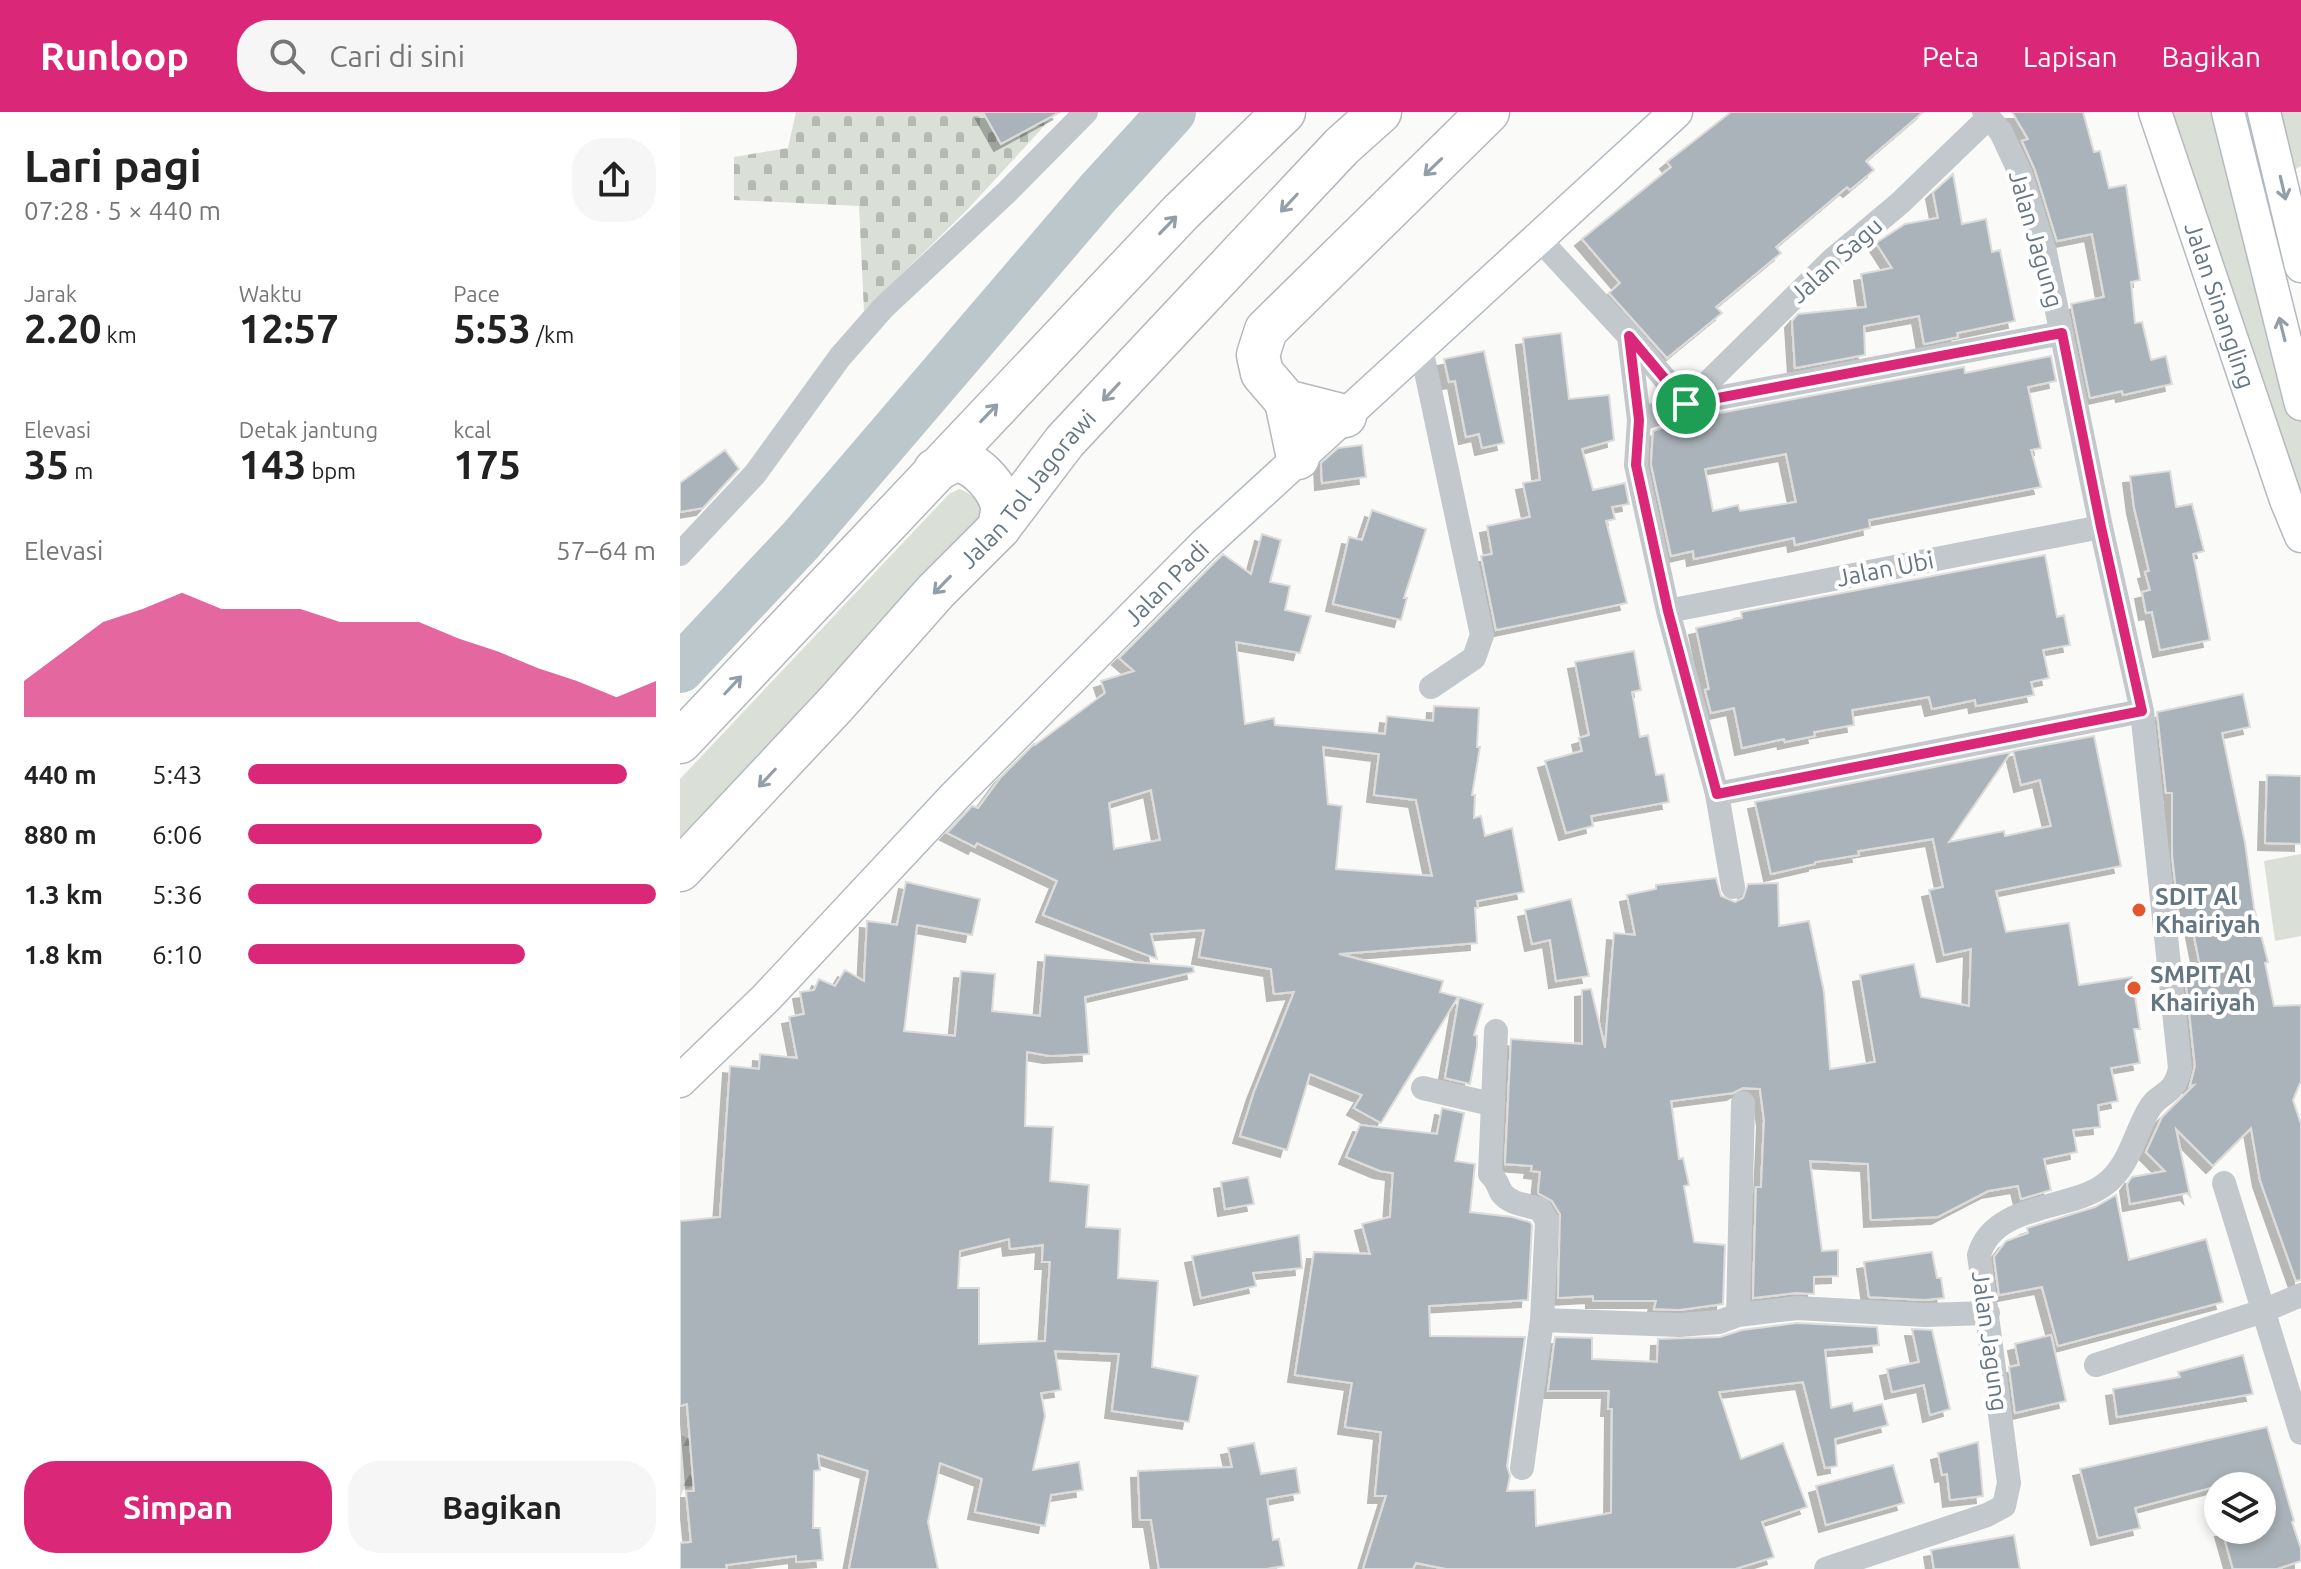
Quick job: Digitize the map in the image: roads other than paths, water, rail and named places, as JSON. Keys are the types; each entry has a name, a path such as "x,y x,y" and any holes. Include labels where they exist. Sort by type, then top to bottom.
{"highway":[{"path":"680,742 1181,212 1284,112"},
{"name":"Jalan Tol Jagorawi","path":"680,870 835,705 936,591 999,528 1065,441 1342,146 1380,112"},
{"path":"1298,458 1286,401 1262,373 1258,355 1266,330 1488,112"},
{"path":"1286,401 1345,416"},
{"path":"935,470 955,462 967,463 975,469 996,490 1003,506 999,528"}],"street":[{"path":"680,554 755,474 840,357 883,308 1007,192 1086,112"},
{"name":"Jalan Padi","path":"680,1081 766,998 955,796 1193,555 1676,112"},
{"name":"Jalan Sinangling","path":"2155,112 2296,505 2301,536"},
{"path":"2228,112 2301,404"},
{"path":"2264,112 2301,266"},
{"name":"Jalan Jagung","path":"1826,1569 1987,1515 2004,1506 2009,1483 1979,1255 1982,1244 1991,1234 2034,1208 2103,1187 2119,1172 2149,1107 2170,1092 2178,1081 2179,1046 2142,711 2045,252 2021,175 2001,132 1986,115"},
{"name":"Jalan Sagu","path":"1686,404 1832,260 1900,203 1986,115"},
{"path":"1539,239 1629,336 1686,404"},
{"path":"1639,420 1686,404 2062,333"},
{"path":"1629,336 1639,420 1636,465 1668,611 1717,794 1733,887"},
{"path":"1421,348 1482,635 1474,658 1431,687"},
{"name":"Jalan Ubi","path":"1668,611 2101,527"},
{"path":"1717,794 2142,711"},
{"path":"1496,1031 1490,1174 1498,1180 1501,1191 1510,1200 1540,1209 1546,1216 1542,1320 1522,1468"},
{"path":"1423,1088 1491,1104"},
{"path":"1738,1315 1743,1103"},
{"path":"2224,1183 2301,1433"},
{"path":"2096,1365 2263,1311 2301,1295"},
{"path":"1542,1320 1679,1325 1719,1322 1738,1315 1797,1308 1925,1315 1988,1313"}],"waterway":[{"path":"680,669 801,540 1098,193 1172,112"}],"place":[{"name":"SDIT Al Khairiyah","path":"2139,910"},
{"name":"SMPIT Al Khairiyah","path":"2134,988"}]}
